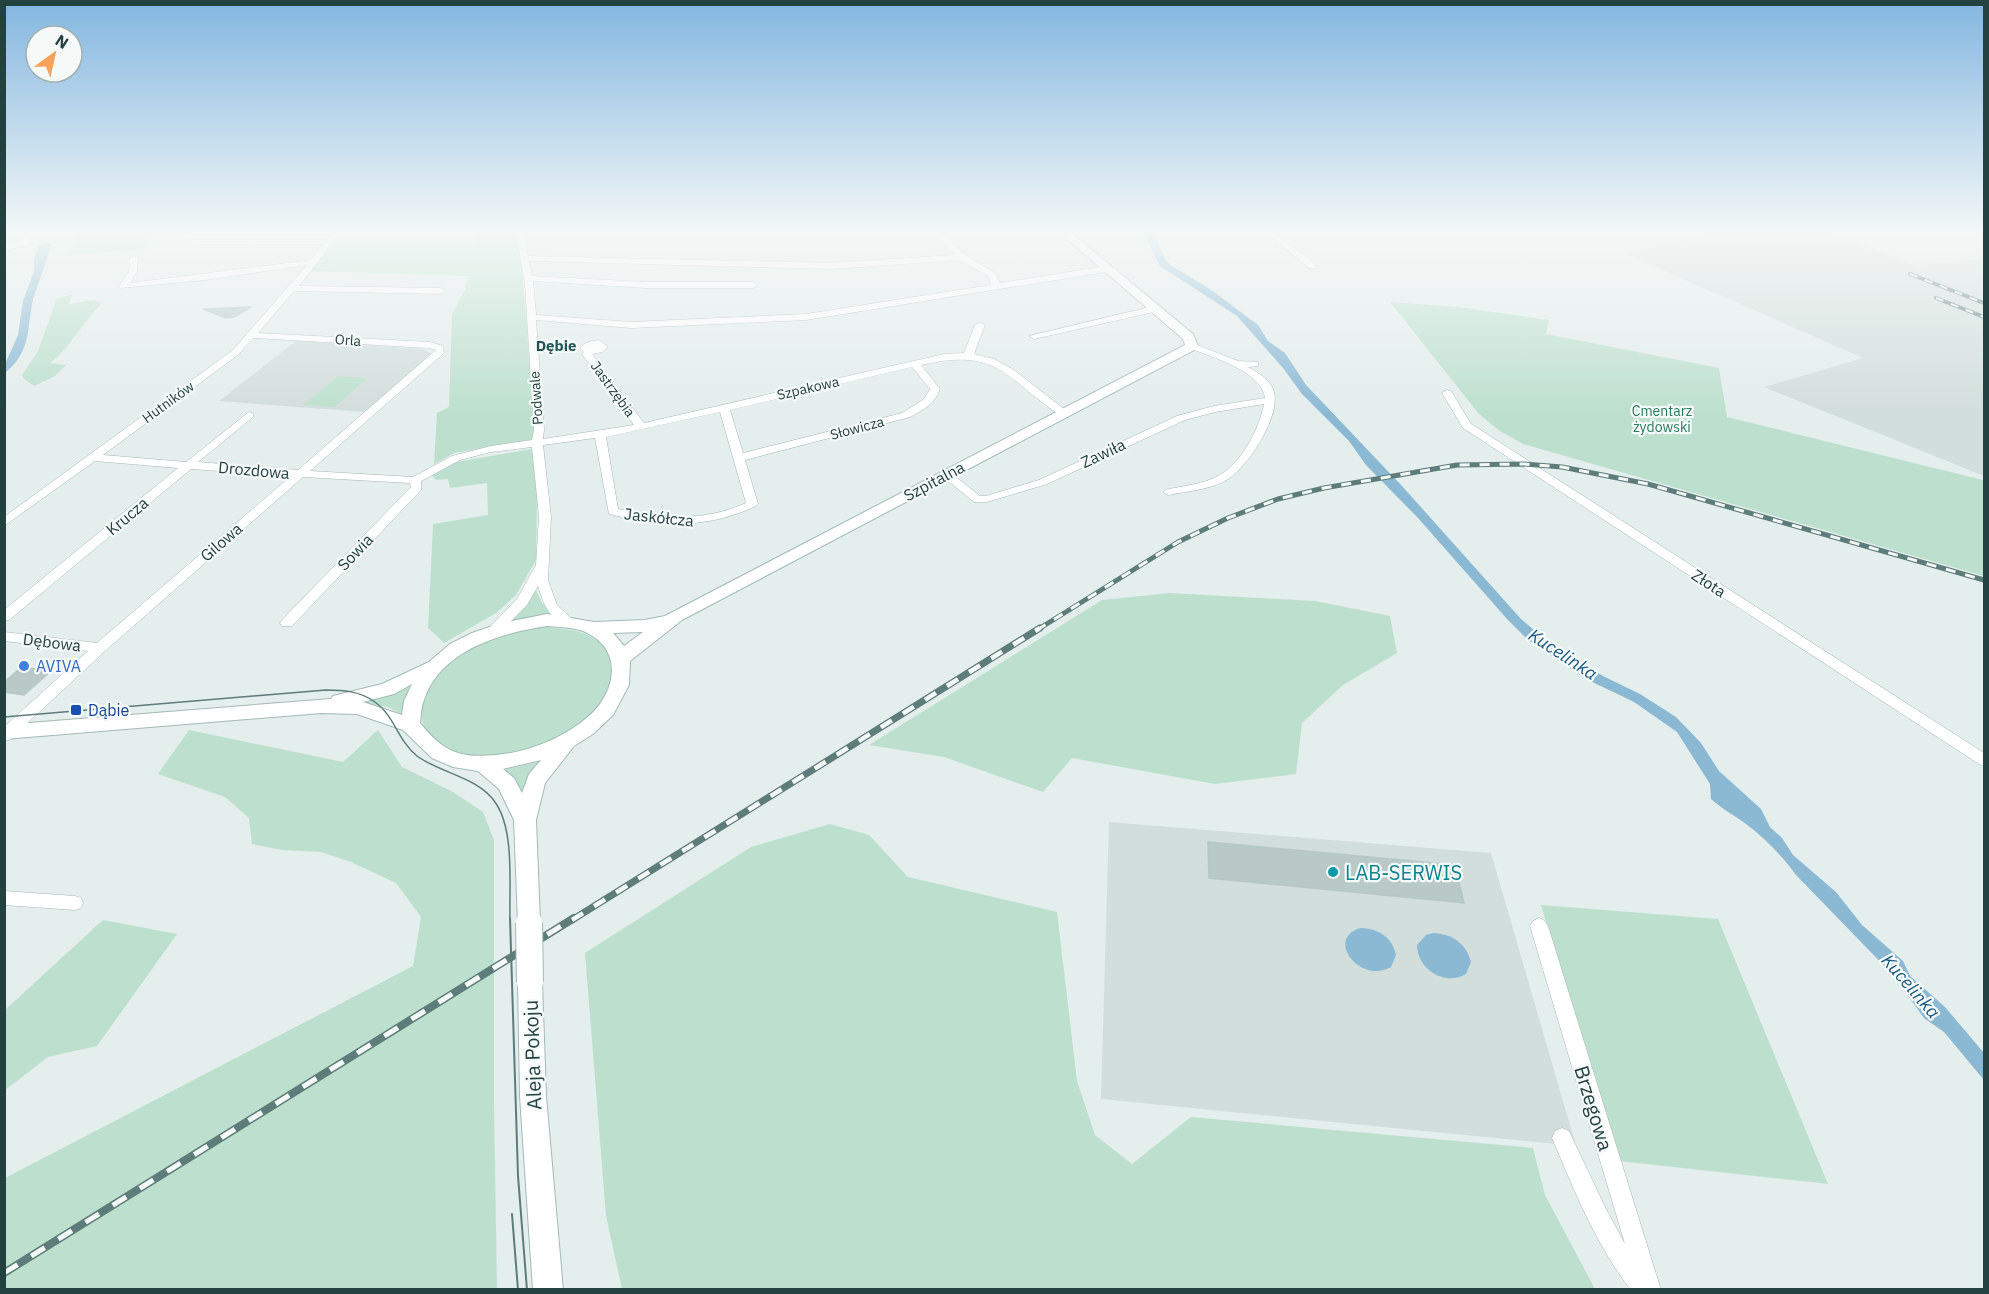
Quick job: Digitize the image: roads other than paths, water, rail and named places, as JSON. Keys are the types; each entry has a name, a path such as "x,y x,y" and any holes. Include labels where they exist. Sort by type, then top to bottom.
{"street":[{"name":"Hutników","path":"4,523 236,352 288,292"},
{"name":"Podwale","path":"529,292 539,430 537,442 545,517 542,580 551,607 567,621"},
{"path":"531,317 631,325 806,317 968,292"},
{"path":"1135,292 1189,337 1192,346 1238,364 1264,383 1270,395 1270,406 1258,436 1231,472 1219,480 1168,492"},
{"path":"1034,336 1155,309"},
{"path":"968,356 980,324"},
{"name":"Orla","path":"252,334 430,345 440,348 441,351"},
{"name":"Szpitalna","path":"593,628 646,626 676,616 1192,346"},
{"name":"Gilowa","path":"6,733 100,648 441,351"},
{"name":"Jastrzębia","path":"590,351 587,354 641,427"},
{"name":"Szpakowa","path":"415,480 456,458 537,442 641,427 944,357 968,356 991,360 1010,371 1064,412"},
{"name":"Słowicza","path":"738,458 906,415 921,407 934,395 935,389 915,364"},
{"path":"1238,364 1255,364"},
{"name":"Złota","path":"1447,393 1467,426 1984,760"},
{"name":"Zawiła","path":"946,475 978,500 987,500 1043,482 1181,418 1214,409 1269,400"},
{"name":"Jaskółcza","path":"600,434 613,512 677,522 703,522 736,513 752,504 724,408"},
{"name":"Krucza","path":"4,617 249,415"},
{"name":"Drozdowa","path":"93,458 299,474 415,480"},
{"name":"Sowia","path":"287,623 417,488 415,480"},
{"name":"Podwale","path":"494,630 522,602 543,564"},
{"name":"Szpitalna","path":"620,659 676,616"},
{"path":"6,733 321,706 358,707 410,725 425,743 441,755 460,761 483,764 520,759 543,752 570,739 596,721 613,700 622,682 620,659 615,646 593,628 567,621 517,623 494,630 462,645 437,664 422,680 414,694 410,709 410,725"},
{"name":"Dębowa","path":"4,636 100,648"},
{"path":"321,706 387,689 437,664"},
{"name":"Aleja Pokoju","path":"548,1290 533,1096 525,820 536,780 570,739"},
{"name":"Aleja Pokoju","path":"483,764 507,784 525,820"},
{"path":"4,898 75,903"},
{"name":"Brzegowa","path":"1539,926 1650,1290"},
{"name":"Brzegowa","path":"1562,1138 1604,1229 1645,1290"}],"water":[{"path":"26,292 35,292 25,345 14,364 5,373 5,364 18,335"},
{"name":"Kucelinka","path":"1201,292 1215,292 1258,325 1268,341 1285,353 1306,385 1402,486 1521,619 1541,636 1603,676 1640,694 1676,717 1701,743 1719,771 1761,809 1770,827 1782,838 1793,855 1836,892 1862,925 1903,961 1910,976 1945,1007 1984,1053 1984,1080 1944,1032 1924,1018 1894,976 1796,875 1773,848 1753,829 1711,799 1710,784 1677,732 1634,702 1584,678 1528,640 1418,518 1366,465 1349,441 1302,394 1283,368 1237,316"},
{"path":"1361,928 1379,932 1388,939 1396,955 1391,967 1379,971 1368,970 1350,958 1346,949 1346,941 1350,933"},
{"path":"1433,933 1446,935 1462,945 1471,962 1466,974 1458,977 1441,977 1427,968 1418,954 1417,945 1426,935"}],"tram line":[{"path":"4,717 326,690 363,695 381,707 405,743 417,756 469,781 488,794 495,802 506,827 510,859 510,918"},
{"path":"510,918 518,1176 527,1290"},
{"path":"512,1214 518,1290"}],"railway":[{"path":"1957,292 1984,303"},
{"path":"1936,298 1984,317"},
{"path":"1037,630 1178,542 1228,518 1278,499 1324,488 1457,465 1524,464 1562,467 1648,484 1984,580"},
{"path":"572,920 1040,628"},
{"path":"4,1273 574,918"}],"place":[{"name":"AVIVA","path":"24,666"},
{"name":"Dąbie","path":"76,710"},
{"name":"LAB-SERWIS","path":"1333,872"}],"district":[{"name":"Dębie","path":"556,345"}],"park label":[{"name":"Cmentarz żydowski","path":"1662,420"}]}
